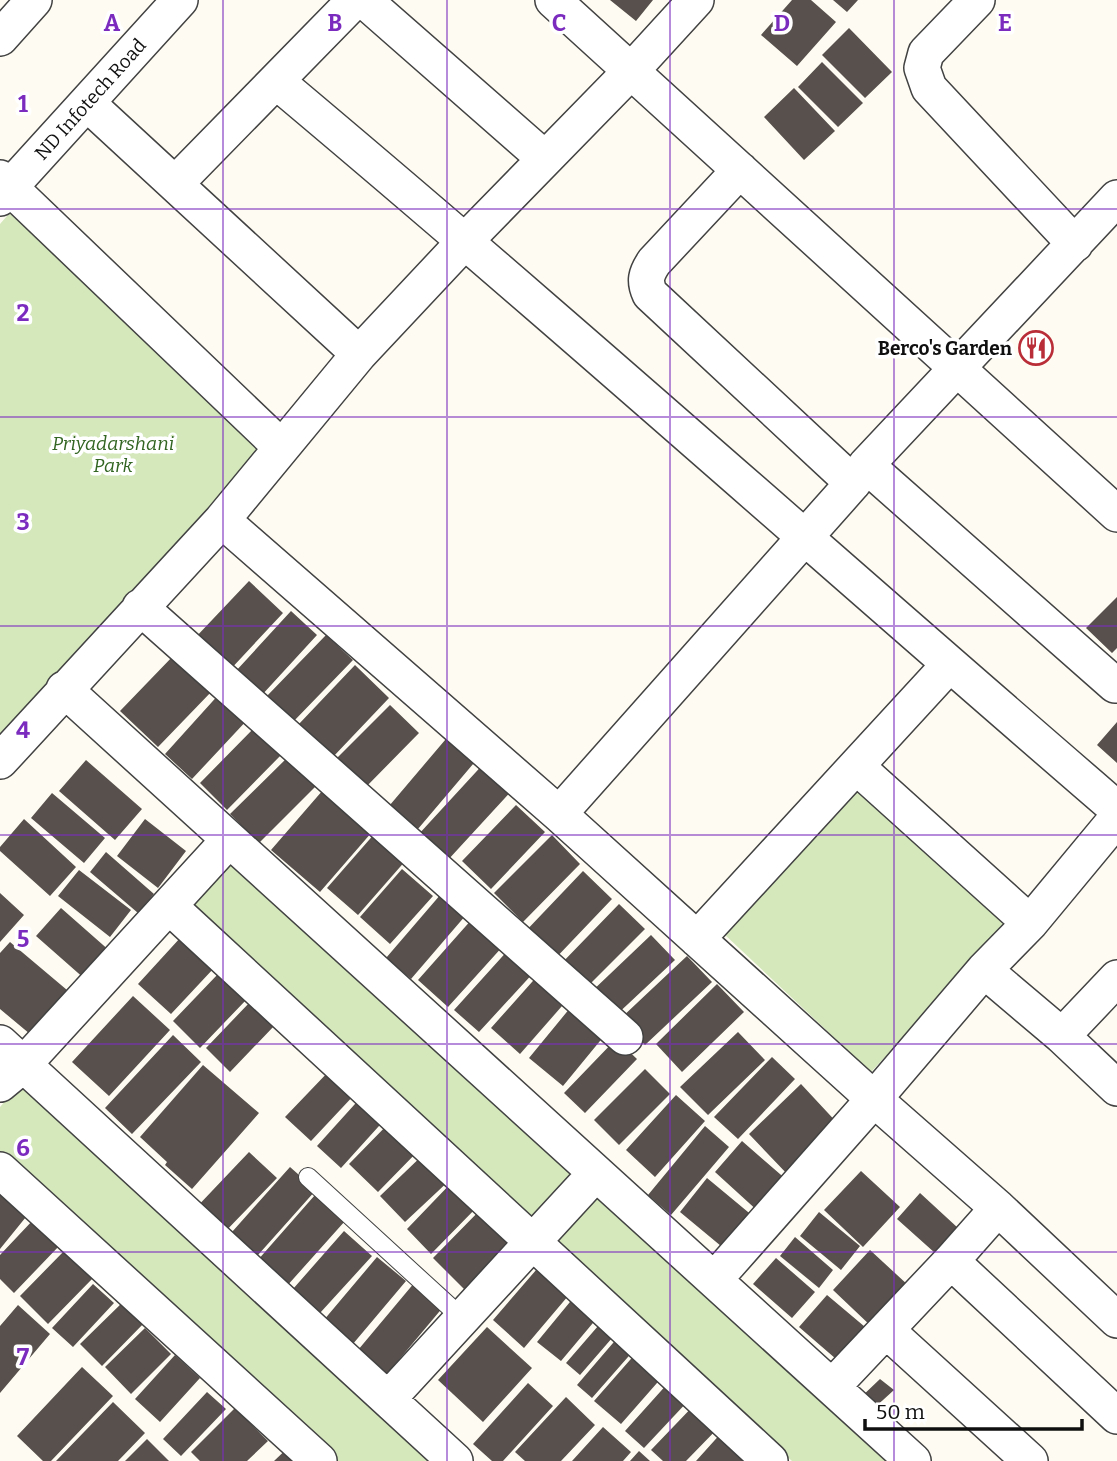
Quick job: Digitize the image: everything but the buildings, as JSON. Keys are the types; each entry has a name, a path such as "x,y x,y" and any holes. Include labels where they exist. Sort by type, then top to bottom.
{"street":[{"name":"ND Infotech Road","path":"4,188 87,103 180,0"},
{"path":"175,184 355,0"},
{"path":"364,0 544,158"},
{"path":"553,0 1117,514"},
{"path":"0,761 222,520 359,354 696,0"},
{"path":"977,0 926,53 922,68 929,88 1075,244"},
{"path":"276,81 466,240 1117,809"},
{"path":"87,103 359,354"},
{"path":"740,170 654,262 646,273 646,285 650,293 860,474 1115,685"},
{"path":"4,188 281,447"},
{"path":"559,814 956,367 1117,198"},
{"path":"222,520 559,814 1116,1317"},
{"path":"140,607 625,1037"},
{"path":"697,939 949,664"},
{"path":"64,689 913,1461"},
{"path":"857,767 1030,923"},
{"path":"714,1280 984,970 1030,923 1117,818"},
{"path":"229,840 169,906 8,1064 455,1461"},
{"path":"169,906 770,1461"},
{"path":"984,970 1062,1036 1117,1088"},
{"path":"1062,1036 1117,978"},
{"path":"0,1170 319,1461"},
{"path":"388,1399 596,1173"},
{"path":"832,1387 998,1208"},
{"path":"951,1261 1117,1416"},
{"path":"886,1330 1030,1461"}],"lane":[{"path":"308,1177 462,1318"}],"green space":[{"name":"Priyadarshani Park","path":"20,201 266,450 0,742 0,224"},
{"path":"861,786 1008,924 871,1072 724,934"},
{"path":"230,854 576,1172 529,1224 183,905"},
{"path":"22,1082 438,1461 335,1461 0,1156 0,1107"},
{"path":"599,1193 896,1461 792,1461 552,1245"}],"place":[{"name":"Berco's Garden","path":"1036,348"}]}
